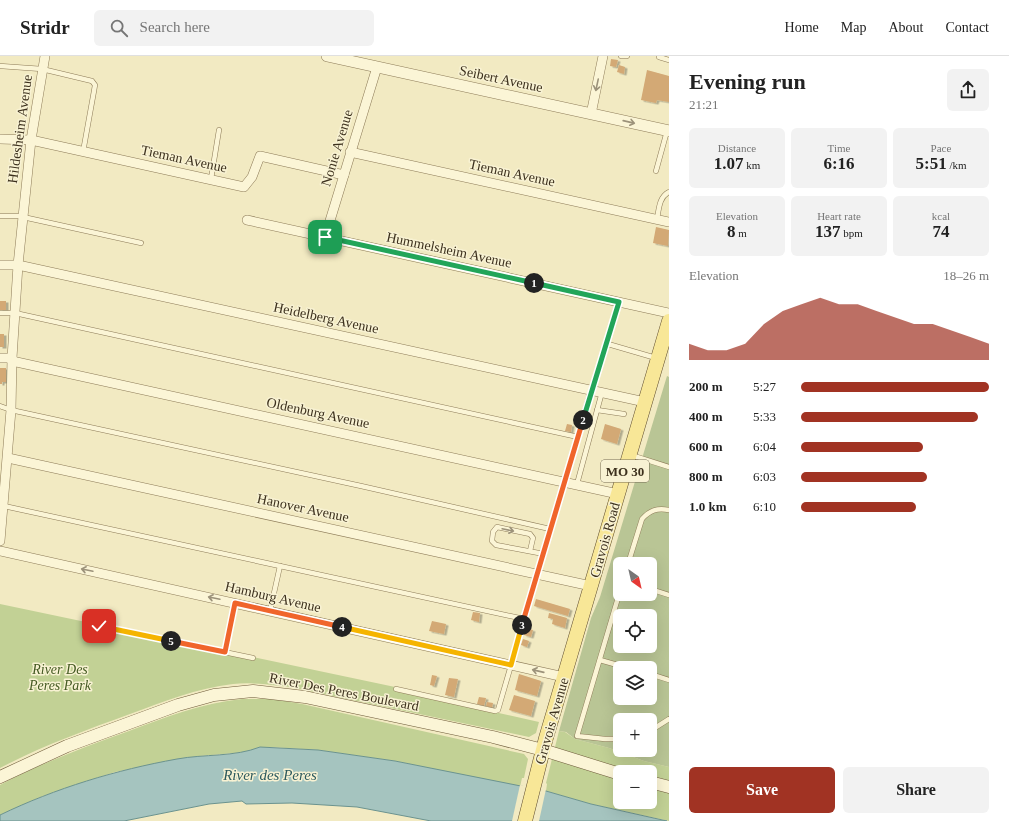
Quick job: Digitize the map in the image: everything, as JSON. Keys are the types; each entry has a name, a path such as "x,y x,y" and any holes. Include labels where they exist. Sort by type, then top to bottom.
{"main road":[{"name":"Gravois Road","path":"580,622 669,321"},
{"name":"Gravois Avenue","path":"525,821 543,750 580,622"},
{"name":"River Des Peres Boulevard","path":"0,776 61,748 178,705 214,695 240,691 266,692 305,697 543,750 613,772"},
{"path":"657,784 669,787"}],"street":[{"name":"Hildesheim Avenue","path":"0,541 4,506 5,453 11,410 12,359 18,264 31,140 45,56"},
{"name":"Seibert Avenue","path":"328,56 668,131"},
{"path":"591,114 603,56"},
{"name":"Nonie Avenue","path":"325,237 376,67"},
{"name":"Tieman Avenue","path":"0,140 31,140 244,186 252,177 260,156 344,175"},
{"name":"Tieman Avenue","path":"350,152 669,222"},
{"name":"Hummelsheim Avenue","path":"247,220 669,313"},
{"name":"Heidelberg Avenue","path":"0,264 18,264 645,402"},
{"name":"Oldenburg Avenue","path":"0,358 12,359 618,494"},
{"name":"Hanover Avenue","path":"5,453 591,586"},
{"name":"Hamburg Avenue","path":"0,551 564,676"}],"lane":[{"path":"621,56 627,56"},
{"path":"653,56 669,60"},
{"path":"0,66 42,69 88,79 95,85 83,152"},
{"path":"212,179 219,130"},
{"path":"656,171 668,131"},
{"path":"657,219 661,200 665,194 669,192"},
{"path":"0,216 23,216 141,243"},
{"path":"396,689 495,711 498,710 524,619 539,574 564,481 595,391 603,352 608,344 619,302"},
{"path":"0,314 15,313 578,437"},
{"path":"608,344 658,358"},
{"path":"577,484 597,410 595,391"},
{"path":"0,406 11,410 361,486 550,530"},
{"path":"597,410 624,414"},
{"path":"630,455 669,467"},
{"path":"4,506 524,619"},
{"path":"630,557 642,519 647,513 653,510 669,510"},
{"path":"530,551 533,538 530,534 497,527 493,532 492,541 496,545 544,554"},
{"path":"270,611 280,566"},
{"path":"657,592 669,595"},
{"path":"613,739 577,736 617,601"},
{"path":"225,652 235,603"},
{"path":"99,626 253,658"},
{"path":"600,660 613,664"},
{"path":"657,676 669,680"},
{"path":"657,727 669,719"}],"green space":[{"path":"667,376 669,377 669,767 633,757 657,757 657,713 613,713 613,749 575,739 566,732 559,731 591,618 600,597"},
{"name":"River Des Peres Park","path":"0,604 395,687 395,690 539,722 536,733 529,737 290,687 240,683 206,689 180,696 64,739 0,768"},
{"path":"242,699 273,699 302,704 524,754 528,759 524,778 522,778 520,787 395,761 318,750 270,747 247,752 200,756 115,772 43,796 0,815 0,785 16,777 63,756 170,716 198,707"},
{"path":"559,731 565,732 575,739 613,749 613,757 633,757 669,767 669,821 614,809 657,809 657,765 613,765 613,809 546,791"}],"water":[{"name":"River des Peres","path":"260,747 318,750 395,761 546,791 591,804 667,821 431,821 357,807 292,803 246,804 242,801 209,804 124,821 0,821 0,815 21,805 65,788 109,774 187,757 230,754"}],"pier":[{"path":"520,785 546,789 539,821 512,821"}],"building":[{"path":"611,59 618,60 616,67 610,66"},
{"path":"619,65 625,67 624,74 617,72"},
{"path":"647,70 669,76 669,102 657,100 656,103 641,100"},
{"path":"656,227 669,230 668,246 653,243"},
{"path":"0,301 6,301 6,310 0,310"},
{"path":"0,334 4,334 4,347 0,347"},
{"path":"0,368 6,368 6,382 2,382 2,384 0,384"},
{"path":"567,424 572,425 571,432 565,431"},
{"path":"605,424 621,429 617,444 601,439"},
{"path":"536,599 570,609 568,616 534,606"},
{"path":"473,612 480,613 479,622 471,620"},
{"path":"549,613 567,618 565,628 552,624 553,619 548,618"},
{"path":"432,621 446,624 444,634 429,631"},
{"path":"525,628 533,630 531,637 524,635"},
{"path":"523,639 529,641 527,647 521,645"},
{"path":"519,674 541,681 537,696 515,690"},
{"path":"432,675 437,676 434,686 430,685"},
{"path":"449,678 458,679 454,697 445,695"},
{"path":"514,695 535,701 531,716 509,710"},
{"path":"479,697 486,698 484,706 477,704"},
{"path":"487,702 493,703 492,708 486,706"}],"route":[{"path":"99,626 225,652 235,603 511,665 539,574 550,530 591,390 593,390 603,352 608,344 619,302 325,237"}]}
